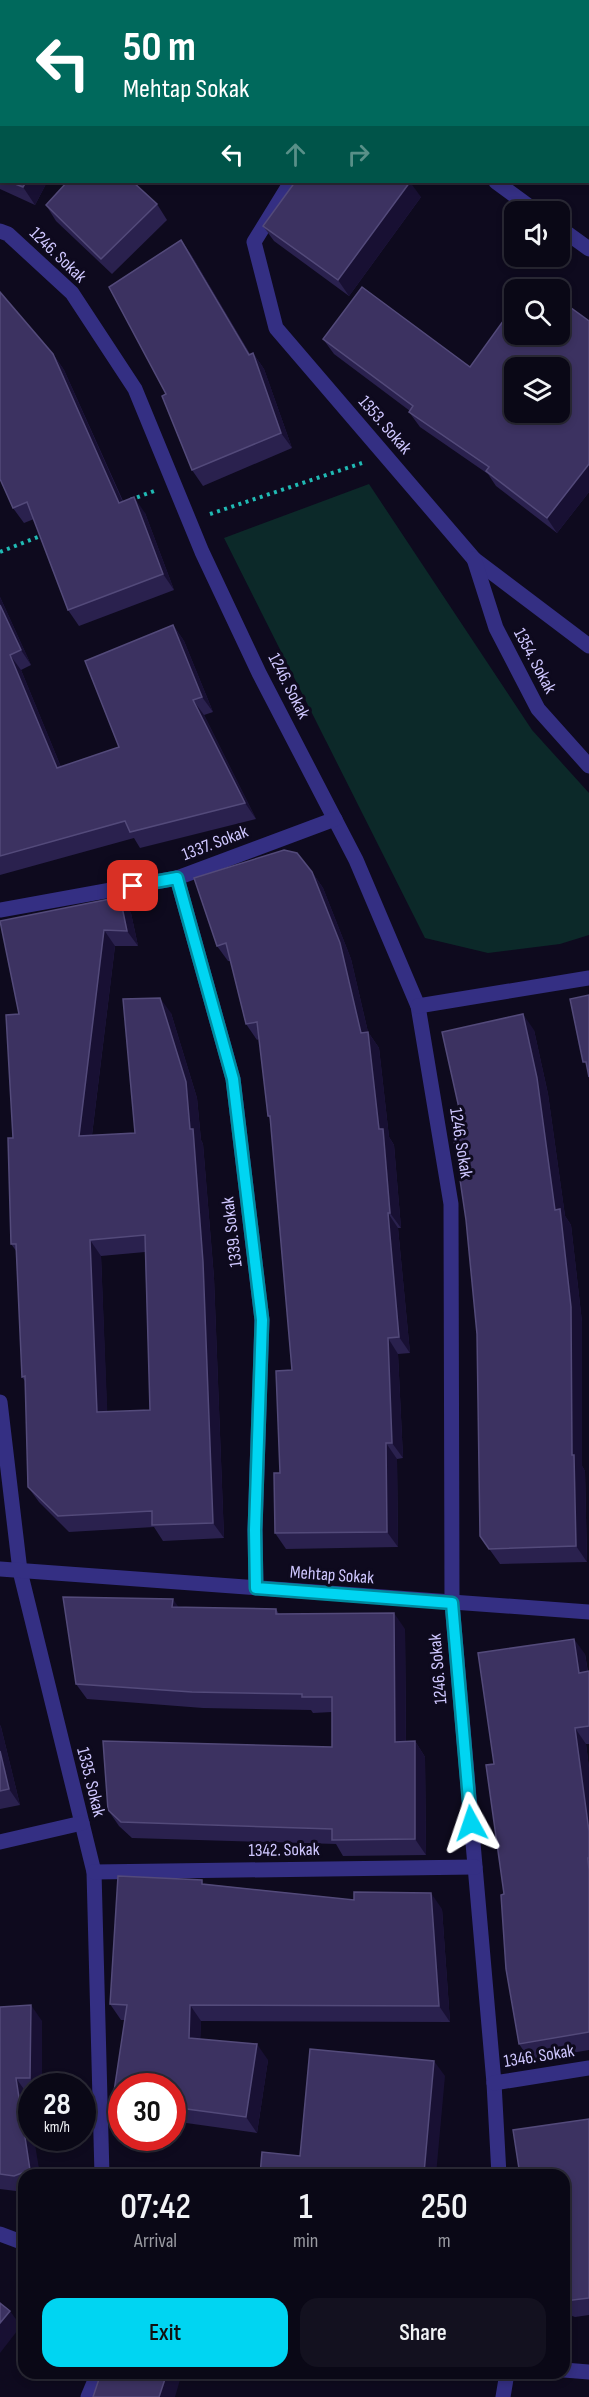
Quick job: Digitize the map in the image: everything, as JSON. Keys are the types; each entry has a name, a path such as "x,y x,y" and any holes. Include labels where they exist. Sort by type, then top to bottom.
{"street":[{"name":"1353. Sokak","path":"290,183 254,242 276,328 474,559 589,646"},
{"path":"497,183 522,201"},
{"name":"1246. Sokak","path":"0,231 8,234 72,293 135,389 189,521 260,673 356,860 418,1006 451,1204 452,1603 494,2083 499,2169"},
{"path":"570,235 589,249"},
{"name":"1354. Sokak","path":"474,559 496,628 538,709 589,766"},
{"name":"1337. Sokak","path":"0,910 177,878 335,819"},
{"name":"1339. Sokak","path":"177,878 233,1079 262,1320 255,1530 256,1588"},
{"path":"418,1006 589,978"},
{"name":"1335. Sokak","path":"0,1402 20,1571 94,1872 102,2169"},
{"name":"Mehtap Sokak","path":"0,1569 589,1612"},
{"path":"0,1842 82,1823"},
{"name":"1342. Sokak","path":"94,1872 475,1867"},
{"name":"1346. Sokak","path":"494,2083 589,2068"},
{"path":"0,2234 18,2241"},
{"path":"570,2370 589,2372"},
{"path":"88,2397 96,2379"},
{"path":"502,2397 506,2379"}],"path":[{"path":"189,521 386,456"},
{"path":"120,505 174,483"},
{"path":"0,552 44,535"}],"green space":[{"path":"369,484 532,730 589,793 589,935 560,944 488,953 425,938 224,538"}],"building":[{"path":"13,183 25,183 23,187"},
{"path":"66,183 134,183 157,204 101,259 46,205"},
{"path":"294,183 409,183 338,280 263,226"},
{"path":"181,240 249,355 253,353 281,433 192,470 162,396 166,394 109,287"},
{"path":"362,287 470,367 504,320 504,345 570,345 570,307 589,321 589,464 547,518 486,471 489,467 409,412 413,406 323,339"},
{"path":"0,292 53,354 119,503 134,497 163,574 68,610 27,502 13,508 0,479"},
{"path":"0,605 21,650 10,655 57,768 119,747 85,661 173,625 202,697 193,700 245,803 130,832 125,821 0,856"},
{"path":"284,850 297,853 312,872 340,943 361,1033 368,1032 379,1129 383,1129 399,1337 388,1338 392,1443 386,1443 387,1532 275,1533 274,1473 280,1473 276,1371 292,1370 270,1116 268,1116 257,1022 246,1024 226,943 217,946 194,878"},
{"path":"120,897 127,931 104,930 79,1136 135,1133 123,999 160,998 186,1082 190,1129 193,1129 203,1262 213,1523 152,1525 152,1511 58,1516 28,1487 25,1376 22,1377 16,1244 11,1244 8,1138 13,1138 6,1015 19,1014 0,921","holes":["145,1235 150,1410 97,1412 90,1240"]},
{"path":"589,995 589,1077 586,1062 583,1062 570,999"},
{"path":"523,1014 537,1078 555,1210 560,1209 571,1307 572,1455 574,1455 576,1546 489,1549 480,1536 477,1334 466,1220 451,1119 461,1117 442,1032"},
{"path":"63,1597 173,1599 172,1607 276,1609 276,1614 394,1613 395,1742 415,1741 415,1839 332,1840 332,1829 121,1822 108,1810 103,1741 332,1747 332,1697 302,1697 302,1694 192,1692 76,1684"},
{"path":"574,1639 579,1673 589,1671 589,1726 575,1728 589,1831 589,2032 519,2044 506,1969 501,1895 504,1894 486,1765 494,1764 478,1653"},
{"path":"0,1751 9,1789 0,1791"},
{"path":"118,1876 202,1880 202,1884 354,1900 354,1892 431,1893 439,2006 190,2005 189,2038 257,2044 246,2117 186,2109 186,2073 117,2073 127,2005 110,2004"},
{"path":"31,2005 30,2073 18,2073 18,2078 16,2078 18,2151 27,2151 30,2169 18,2169 18,2174 14,2176 0,2174 0,2007"},
{"path":"310,2049 434,2061 424,2169 261,2169 262,2152 300,2156"},
{"path":"589,2119 589,2298 570,2300 570,2169 519,2169 513,2130"},
{"path":"0,2303 10,2311 0,2323"},
{"path":"99,2379 165,2379 159,2397 93,2397"}],"route":[{"path":"133,886 177,878 233,1079 262,1320 255,1530 256,1588 452,1603 471,1823"}]}
